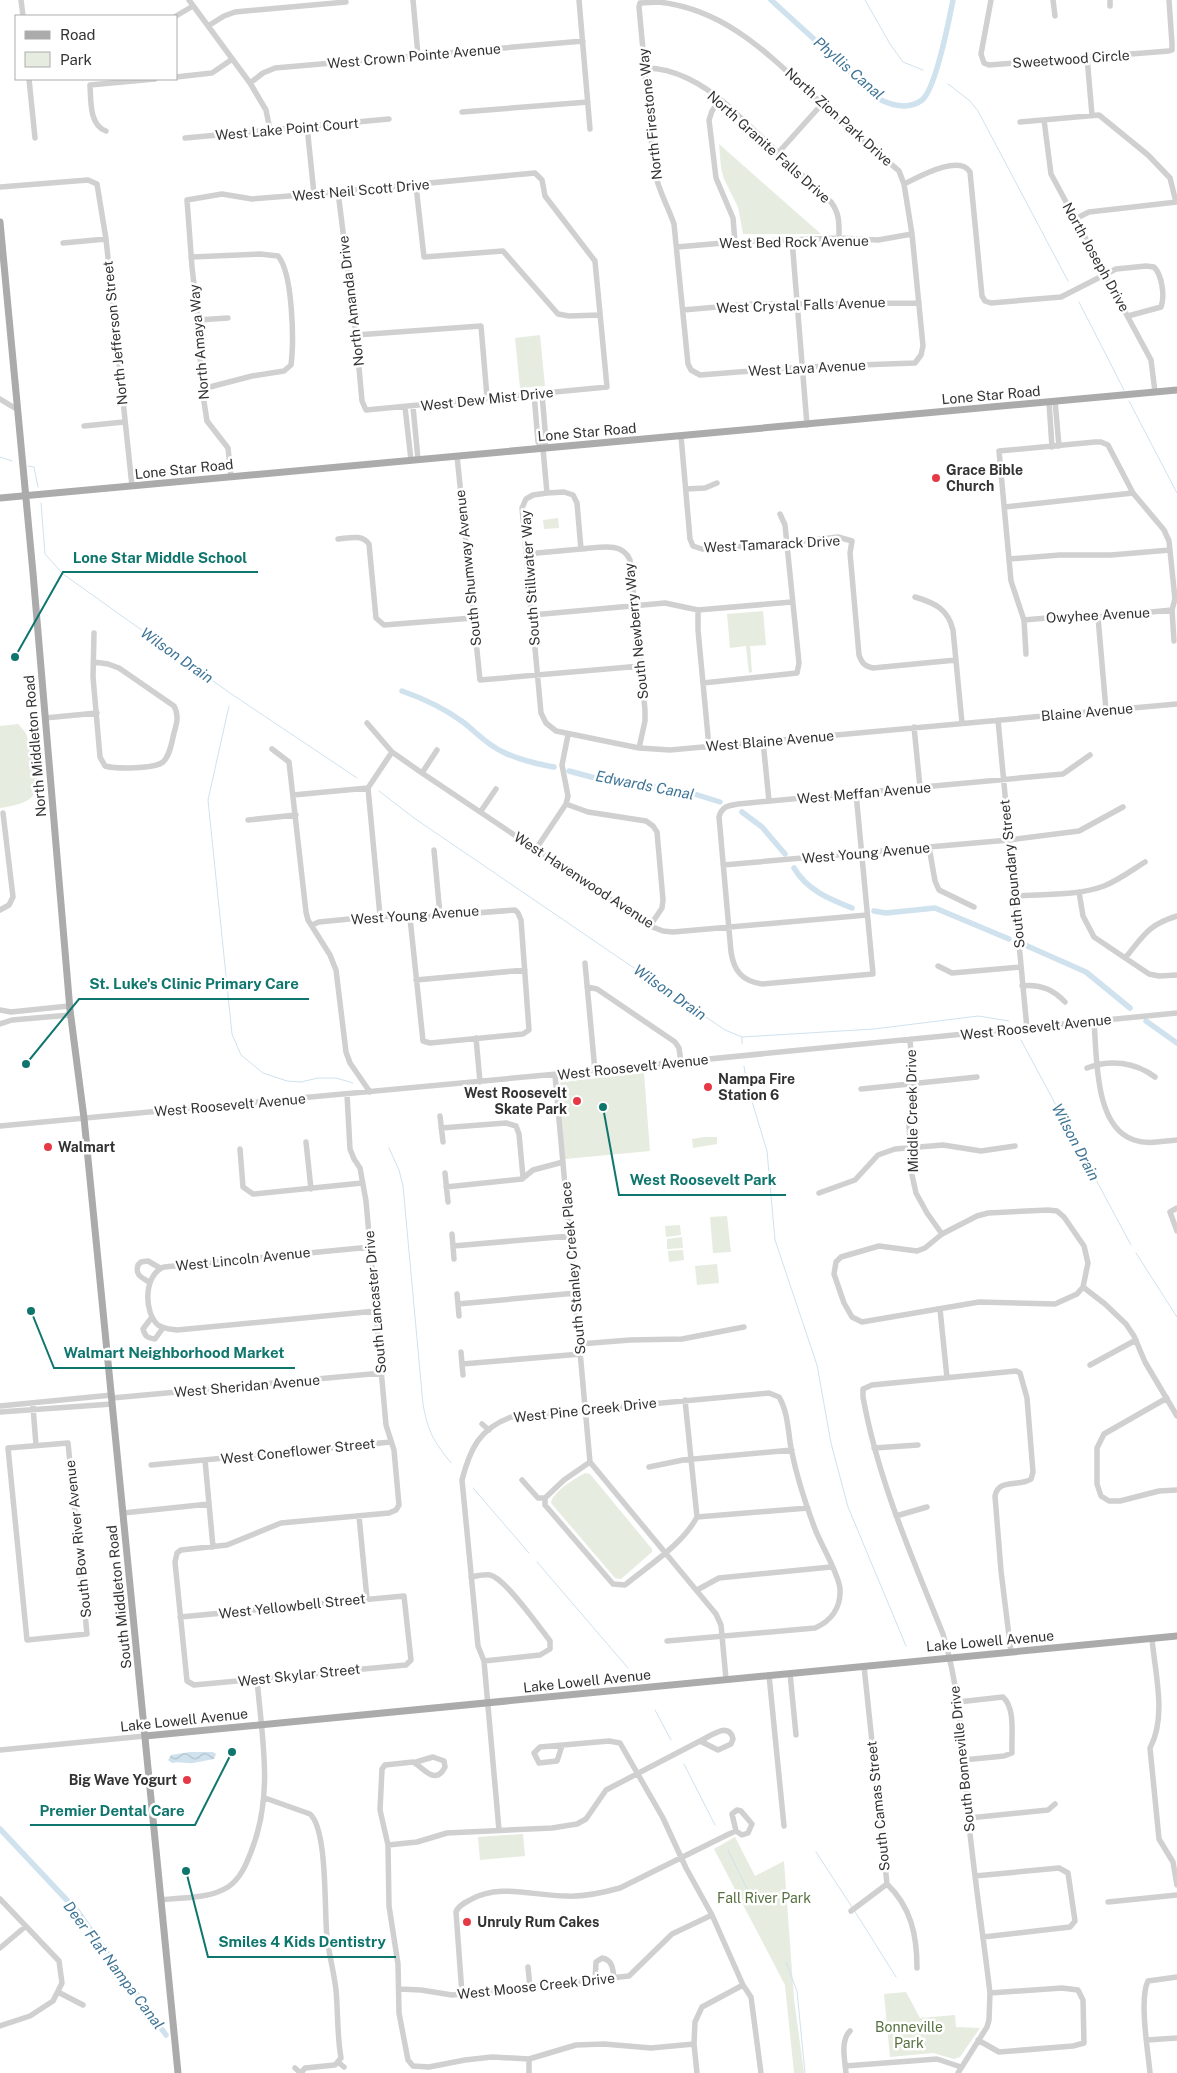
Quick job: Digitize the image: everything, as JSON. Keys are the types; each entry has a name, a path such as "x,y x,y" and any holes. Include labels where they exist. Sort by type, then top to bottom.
{"main road":[{"name":"North Middleton Road","path":"0,222 4,297 26,496 69,1006 84,1118"},
{"name":"Lone Star Road","path":"0,498 1177,390"},
{"name":"South Middleton Road","path":"84,1118 178,2073"},
{"name":"Lake Lowell Avenue","path":"145,1736 1177,1636"}],"street":[{"path":"22,0 23,15"},
{"path":"189,0 250,83 266,110 270,130"},
{"path":"413,0 418,55"},
{"path":"579,0 590,129"},
{"name":"Sweetwood Circle","path":"991,0 981,54 984,63 988,65 1172,50 1169,0"},
{"path":"1053,0 1055,16"},
{"path":"208,26 224,16 235,12 346,2"},
{"name":"North Firestone Way","path":"640,3 644,68 657,187 668,207 674,224 688,364 691,370"},
{"name":"North Zion Park Drive","path":"640,3 672,3 709,17 745,35 770,54 822,104 899,171 904,184 912,234 923,346 921,355"},
{"path":"178,15 193,6"},
{"name":"West Crown Pointe Avenue","path":"250,83 263,73 275,68 583,41"},
{"path":"1087,57 1092,116"},
{"path":"178,77 212,73 232,60"},
{"name":"North Granite Falls Drive","path":"644,68 666,70 709,90 720,99 818,189 837,211 840,238"},
{"path":"29,80 35,138"},
{"path":"106,131 100,129 94,119 90,85 144,80"},
{"path":"720,99 712,111 709,120 716,178 733,218 735,242"},
{"path":"462,112 588,102"},
{"path":"778,152 822,104"},
{"path":"1020,122 1099,115 1148,155 1170,178 1177,202 1089,212 1075,218"},
{"name":"West Lake Point Court","path":"184,138 389,119"},
{"name":"North Joseph Drive","path":"1044,120 1051,174 1151,360 1155,392"},
{"path":"307,126 314,194"},
{"path":"904,184 946,166 963,165 968,168 970,172 982,296 985,301 991,303 1061,297 1116,269 1154,266 1158,270 1163,302 1161,307 1128,316"},
{"name":"West Neil Scott Drive","path":"188,200 222,194 252,198 314,194 416,186 534,173 542,180 545,196 595,261 600,315"},
{"name":"North Jefferson Street","path":"0,187 88,180 94,181 97,184 106,239 132,486"},
{"path":"416,186 424,257 503,251 558,314 569,316 600,315"},
{"name":"North Amanda Drive","path":"338,192 356,335 362,401 366,410"},
{"name":"North Amaya Way","path":"188,200 202,389 208,421 228,448 231,476"},
{"name":"West Bed Rock Avenue","path":"676,246 840,238 878,240 912,234"},
{"path":"63,243 106,239"},
{"path":"792,240 807,425"},
{"path":"191,257 260,254 278,256 283,262 287,273 290,309 293,351 291,365 284,371 252,376 202,389"},
{"name":"West Crystal Falls Avenue","path":"683,310 752,304 919,303"},
{"name":"West Dew Mist Drive","path":"366,410 608,387 600,315"},
{"path":"198,320 228,318"},
{"path":"356,335 481,326 487,397"},
{"name":"West Lava Avenue","path":"691,370 700,375 803,367 915,363 921,355"},
{"path":"526,554 582,550 577,503 573,495 564,492 547,493 542,449 538,442 534,394"},
{"path":"542,394 546,441 542,449"},
{"path":"0,399 18,410"},
{"path":"1052,401 1055,446"},
{"path":"405,407 414,459"},
{"path":"413,407 414,459"},
{"path":"84,426 124,422"},
{"path":"681,436 686,489 705,488 717,483"},
{"path":"1026,654 1024,620 1011,581 999,451 1095,442 1108,445 1133,493 1164,530 1169,541 1175,599 1172,610 1174,641"},
{"name":"South Shumway Avenue","path":"457,456 480,680 537,676"},
{"name":"West Tamarack Drive","path":"686,489 690,539 693,546 702,549 838,537 852,540 850,553 859,655 861,662 866,666 873,668 956,660"},
{"name":"South Stillwater Way","path":"546,723 541,713 522,508 526,499 533,494 547,493"},
{"path":"1005,507 1133,493"},
{"path":"703,683 798,673 799,663 785,525 780,514"},
{"path":"338,539 364,538 369,544 376,618 379,622 388,625 474,618"},
{"name":"South Newberry Way","path":"582,550 612,547 625,551 630,560 645,710 638,748"},
{"path":"1010,560 1060,555 1111,555 1170,550"},
{"path":"915,597 933,602 950,619 962,723"},
{"path":"532,615 674,604 698,610 792,602"},
{"path":"698,610 698,630 709,747"},
{"name":"Owyhee Avenue","path":"1024,620 1058,617 1098,618 1172,610"},
{"path":"1098,618 1106,710"},
{"path":"94,633 94,662 100,756 105,766 115,769 155,765 164,762 175,729 177,712 174,706 119,668 94,662"},
{"path":"537,676 641,666"},
{"name":"Blaine Avenue","path":"998,720 1177,704"},
{"path":"45,718 97,713"},
{"name":"West Blaine Avenue","path":"546,723 556,731 568,735 638,748 670,750 998,720"},
{"name":"South Boundary Street","path":"998,720 1026,1029"},
{"name":"West Havenwood Avenue","path":"367,723 392,752 650,926 663,931 673,932 867,914"},
{"path":"914,727 920,788"},
{"path":"536,849 566,804 568,796 562,773 562,765 568,735"},
{"path":"763,741 768,801"},
{"path":"272,749 289,762 306,912 330,955 336,970 346,1052 350,1063 370,1092"},
{"path":"422,773 438,750"},
{"path":"380,916 368,788 392,752"},
{"name":"West Meffan Avenue","path":"723,866 719,817 721,810 725,806 1063,774 1090,755"},
{"path":"294,795 368,788"},
{"path":"481,812 496,789"},
{"path":"723,866 733,965 745,979 762,984 873,974 856,793"},
{"path":"566,804 588,812 646,821 653,826 657,832 663,900 662,908 650,926"},
{"name":"West Young Avenue","path":"723,866 1009,840 1079,830 1123,807"},
{"path":"0,910 9,905 12,897 3,813"},
{"path":"248,820 296,815"},
{"path":"0,845 7,844"},
{"path":"929,848 935,881 939,890 974,907"},
{"path":"434,850 440,915"},
{"path":"1015,896 1080,892 1102,887 1145,862"},
{"path":"1080,892 1082,916 1094,936 1149,974 1159,976 1177,975"},
{"name":"West Young Avenue","path":"312,925 319,922 380,916 410,918 508,909 515,910 518,912 521,920 525,970"},
{"path":"1126,957 1150,928 1177,916"},
{"path":"410,918 416,980 423,1041 430,1043 522,1034 530,1030 525,970 416,980"},
{"path":"585,963 595,1071"},
{"path":"938,966 952,973 1021,967"},
{"path":"1022,986 1036,984 1059,995 1065,1002"},
{"path":"587,987 597,990 675,1042 679,1048 682,1062"},
{"path":"0,1010 11,1012 69,1006"},
{"name":"West Roosevelt Avenue","path":"0,1126 595,1071 1177,1013"},
{"path":"0,1024 12,1020 70,1015"},
{"path":"1094,1022 1097,1064 1104,1102 1111,1122 1125,1136 1143,1142 1177,1140"},
{"path":"476,1038 480,1082"},
{"name":"Middle Creek Drive","path":"910,1039 914,1084 914,1100 909,1125 912,1175 916,1193 942,1234"},
{"path":"1086,1068 1097,1064 1127,1063 1144,1069 1155,1077"},
{"name":"South Stanley Creek Place","path":"555,1074 590,1462"},
{"path":"861,1089 977,1077"},
{"name":"South Lancaster Drive","path":"348,1094 350,1149 360,1168 366,1202 386,1425 394,1450 400,1505 396,1510 389,1513 359,1516"},
{"path":"440,1116 442,1142"},
{"path":"441,1128 506,1123 516,1126 519,1134 523,1177"},
{"path":"306,1142 312,1188"},
{"path":"819,1193 855,1180 878,1155 895,1149 943,1145 981,1151 1015,1146"},
{"path":"240,1149 243,1186 253,1194 362,1183"},
{"path":"446,1187 518,1180 533,1170 563,1162"},
{"path":"445,1173 448,1202"},
{"path":"243,1196 248,1191"},
{"path":"1177,1208 1170,1212 1177,1231"},
{"path":"1057,1211 1064,1217 1084,1246 1088,1263 1083,1287 1077,1294 1055,1304 979,1302 870,1322 856,1320 852,1317 844,1303 833,1268 841,1257 879,1246 917,1251 925,1248 942,1234 977,1216 988,1213 1057,1211"},
{"path":"452,1234 454,1259"},
{"path":"453,1246 570,1236"},
{"name":"West Lincoln Avenue","path":"149,1282 153,1274 160,1268 176,1265 371,1247"},
{"path":"160,1268 148,1261 138,1265 137,1272 138,1275 149,1282 148,1295 152,1318 163,1328 177,1330 376,1310"},
{"path":"1083,1287 1126,1324 1136,1340 1145,1362 1177,1416"},
{"path":"457,1294 459,1316"},
{"path":"458,1304 576,1294"},
{"path":"940,1309 947,1378"},
{"path":"152,1318 144,1328 144,1334 148,1338 155,1339 163,1328"},
{"path":"580,1344 630,1340 682,1339 744,1327"},
{"path":"1090,1365 1136,1340"},
{"path":"461,1352 463,1375"},
{"path":"462,1364 581,1354"},
{"path":"918,1445 874,1448 867,1419 864,1390 872,1385 1016,1371 1020,1373 1026,1398 1033,1472 1028,1482 1001,1486 996,1491 995,1496 1001,1571 1011,1652"},
{"name":"West Sheridan Avenue","path":"112,1399 382,1373"},
{"name":"West Pine Creek Drive","path":"499,1830 484,1661 478,1646 462,1480 468,1455 479,1437 502,1420 511,1417 768,1393 779,1397 785,1406 792,1450"},
{"path":"1167,1398 1104,1434 1097,1448 1097,1484 1101,1496 1109,1501 1120,1501 1159,1491 1177,1490"},
{"path":"0,1406 33,1406 112,1399"},
{"path":"0,1412 33,1406 112,1399"},
{"path":"545,1498 545,1505 613,1584 625,1585 666,1552 692,1527 697,1517 686,1400"},
{"path":"33,1406 36,1445"},
{"path":"482,1424 489,1430"},
{"name":"West Coneflower Street","path":"151,1465 391,1442"},
{"name":"South Bow River Avenue","path":"68,1443 87,1634 27,1640 8,1448 36,1445 68,1443"},
{"name":"South Bonneville Drive","path":"874,1448 896,1516 950,1657 958,1702 975,1876 990,1993 989,2020 960,2070"},
{"path":"649,1467 691,1459 792,1450 815,1529 840,1588 840,1602 833,1616 815,1628 667,1641"},
{"path":"205,1460 213,1547"},
{"path":"522,1480 538,1498 545,1498 564,1480 590,1462 716,1614 721,1625 726,1679"},
{"path":"123,1513 209,1504"},
{"path":"896,1516 927,1507"},
{"path":"697,1517 808,1508"},
{"path":"180,1617 175,1562 177,1553 181,1550 213,1547 243,1540 268,1527 281,1523 359,1516 367,1599"},
{"path":"697,1590 719,1578 831,1566"},
{"path":"471,1577 490,1575 497,1578 510,1590 550,1641 550,1649 540,1655 484,1661"},
{"name":"West Yellowbell Street","path":"180,1617 404,1596 411,1660 409,1663"},
{"name":"West Skylar Street","path":"180,1617 187,1681 194,1686 409,1663"},
{"path":"1152,1639 1160,1717 1156,1738 1150,1748 1159,1839 1174,1862 1177,1885"},
{"name":"South Camas Street","path":"864,1666 887,1884 898,1895 909,1913 914,1930 917,1968"},
{"path":"790,1673 796,1735"},
{"path":"769,1675 784,1826"},
{"path":"161,1900 216,1893 229,1886 240,1875 256,1840 265,1798 266,1773 257,1679"},
{"path":"958,1702 1003,1697 1007,1701 1010,1710 1012,1753 1004,1756 963,1760"},
{"path":"388,1845 417,1842 447,1833 552,1828 577,1824 586,1819 606,1790 638,1773 700,1741 722,1730 727,1730 732,1734 733,1740 731,1744 718,1750 700,1741"},
{"name":"Lake Lowell Avenue","path":"0,1750 145,1736"},
{"path":"562,1746 557,1761 539,1763 534,1753 540,1747 608,1741 620,1743 663,1818 681,1858 712,1915 743,1985 751,1997 761,2073"},
{"path":"416,1762 428,1774 441,1773 445,1767 444,1761 434,1757 416,1762 390,1763 382,1769 380,1810 388,1845 389,1906 398,1964 399,2013 408,2060 413,2066 429,2067 492,2057 528,2060 576,2045 604,2044 651,2048 694,2044"},
{"path":"265,1798 310,1814 314,1818 319,1830 326,1902 327,1935 336,1988 338,2041 341,2058 335,2066 305,2068 301,2073 295,2068"},
{"path":"969,1818 1048,1810 1056,1804"},
{"path":"462,1994 456,1912 465,1902 478,1895 504,1892 531,1892 567,1896 601,1893 620,1888 736,1832"},
{"path":"975,1876 1058,1868 1068,1873 1075,1921 1070,1927 983,1937"},
{"path":"851,1911 887,1884"},
{"path":"1108,1902 1177,1895"},
{"path":"0,1899 59,1961 62,1983 53,2002 30,2016 0,2026"},
{"name":"West Moose Creek Drive","path":"399,1989 421,1990 443,1995 462,1994 628,1976 672,1934 712,1915"},
{"path":"0,1948 26,1926"},
{"path":"595,1981 596,1962 602,1958 607,1959 611,1963 614,1979"},
{"path":"528,1967 530,1987"},
{"path":"1150,2073 1145,2026 1145,1988 1148,1981 1177,1977"},
{"path":"696,2073 695,2022 702,2007 743,1985"},
{"path":"978,2040 999,2052 1073,2046 1084,2043 1083,2000 1078,1990 1062,1988 990,1993"},
{"path":"58,1992 83,2005"},
{"path":"846,2073 844,2046 846,2035 850,2031"},
{"path":"1147,2040 1177,2038"},
{"path":"845,2066 937,2059 960,2070"},
{"path":"528,2060 529,2073"},
{"path":"338,2062 344,2067"}],"green space":[{"path":"719,144 821,234 743,234 738,207 724,179 721,168"},
{"path":"540,335 545,386 520,388 515,338"},
{"path":"558,518 559,528 544,529 543,520"},
{"path":"763,611 766,645 750,646 752,672 749,673 746,646 730,648 727,614"},
{"path":"18,724 28,739 37,786 35,793 30,798 13,806 0,808 0,726"},
{"path":"644,1073 650,1151 565,1159 558,1086 561,1082"},
{"path":"717,1137 717,1144 693,1148 692,1139"},
{"path":"727,1216 731,1252 713,1253 710,1217"},
{"path":"680,1225 681,1235 666,1237 665,1226"},
{"path":"682,1237 683,1248 667,1249 667,1239"},
{"path":"683,1250 684,1260 669,1262 668,1251"},
{"path":"717,1264 719,1283 697,1285 695,1266"},
{"path":"585,1473 590,1474 652,1549 652,1552 621,1579 615,1578 551,1503 555,1494"},
{"path":"523,1834 525,1856 480,1860 478,1837"},
{"name":"Fall River Park","path":"735,1837 755,1876 784,1861 794,1999 804,2073 794,2073 785,1985 714,1849"},
{"name":"Bonneville Park","path":"906,1992 920,2018 955,2015 956,2027 980,2028 960,2057 954,2059 933,2053 890,2057 884,1994"}],"water":[{"path":"190,1752 213,1752 216,1754 214,1759 193,1763 172,1763 168,1760 171,1755"}],"waterway":[{"name":"Phyllis Canal","path":"771,0 881,100 902,106 912,105 922,100 932,83 953,0"},
{"path":"865,0 890,44 903,62 923,70"},
{"path":"948,84 970,101 978,111 1068,281"},
{"path":"1079,302 1124,390"},
{"path":"1129,401 1177,493"},
{"name":"Wilson Drain","path":"0,457 12,461"},
{"name":"Wilson Drain","path":"28,466 34,467 38,487"},
{"name":"Wilson Drain","path":"41,503 45,554 63,574 230,693 357,778"},
{"name":"Edwards Canal","path":"402,691 449,712 497,749 509,755 554,767"},
{"path":"229,706 208,800 232,1034 241,1055 263,1073 287,1081 301,1082 318,1078 336,1078 353,1083"},
{"name":"Edwards Canal","path":"569,771 595,778 688,792 720,802"},
{"name":"Wilson Drain","path":"379,791 414,818 725,1030 742,1037 874,1029 978,1016 1009,1021"},
{"name":"Edwards Canal","path":"742,812 762,827 785,854"},
{"name":"Edwards Canal","path":"794,868 799,876 819,893 852,908"},
{"name":"Edwards Canal","path":"874,911 886,913 935,908 1009,939"},
{"name":"Edwards Canal","path":"1025,945 1086,972 1130,1008"},
{"name":"Edwards Canal","path":"1146,1021 1177,1043"},
{"name":"Wilson Drain","path":"742,1037 742,1044"},
{"name":"Wilson Drain","path":"1021,1040 1131,1245"},
{"path":"744,1066 747,1085 767,1151 775,1240 817,1365 831,1443 848,1507 906,1646"},
{"path":"389,1148 399,1170 403,1186 423,1404 432,1435 451,1463"},
{"name":"Wilson Drain","path":"1136,1253 1177,1317"},
{"path":"473,1488 529,1553"},
{"path":"537,1562 628,1668"},
{"path":"655,1710 671,1740"},
{"path":"684,1764 715,1825"},
{"name":"Deer Flat Nampa Canal","path":"0,1829 78,1912 166,2035"},
{"path":"728,1850 752,1899"},
{"path":"816,1852 852,1907"},
{"path":"854,1910 896,1977"},
{"path":"786,1962 797,1991 805,2073"}],"place":[{"name":"Grace Bible Church","path":"936,478"},
{"name":"Lone Star Middle School","path":"15,657"},
{"name":"St. Luke's Clinic Primary Care","path":"26,1064"},
{"name":"Nampa Fire Station 6","path":"708,1087"},
{"name":"West Roosevelt Skate Park","path":"577,1101"},
{"name":"West Roosevelt Park","path":"603,1107"},
{"name":"Walmart","path":"48,1147"},
{"name":"Walmart Neighborhood Market","path":"31,1311"},
{"name":"Premier Dental Care","path":"232,1752"},
{"name":"Big Wave Yogurt","path":"187,1780"},
{"name":"Smiles 4 Kids Dentistry","path":"186,1871"},
{"name":"Unruly Rum Cakes","path":"467,1922"}]}
